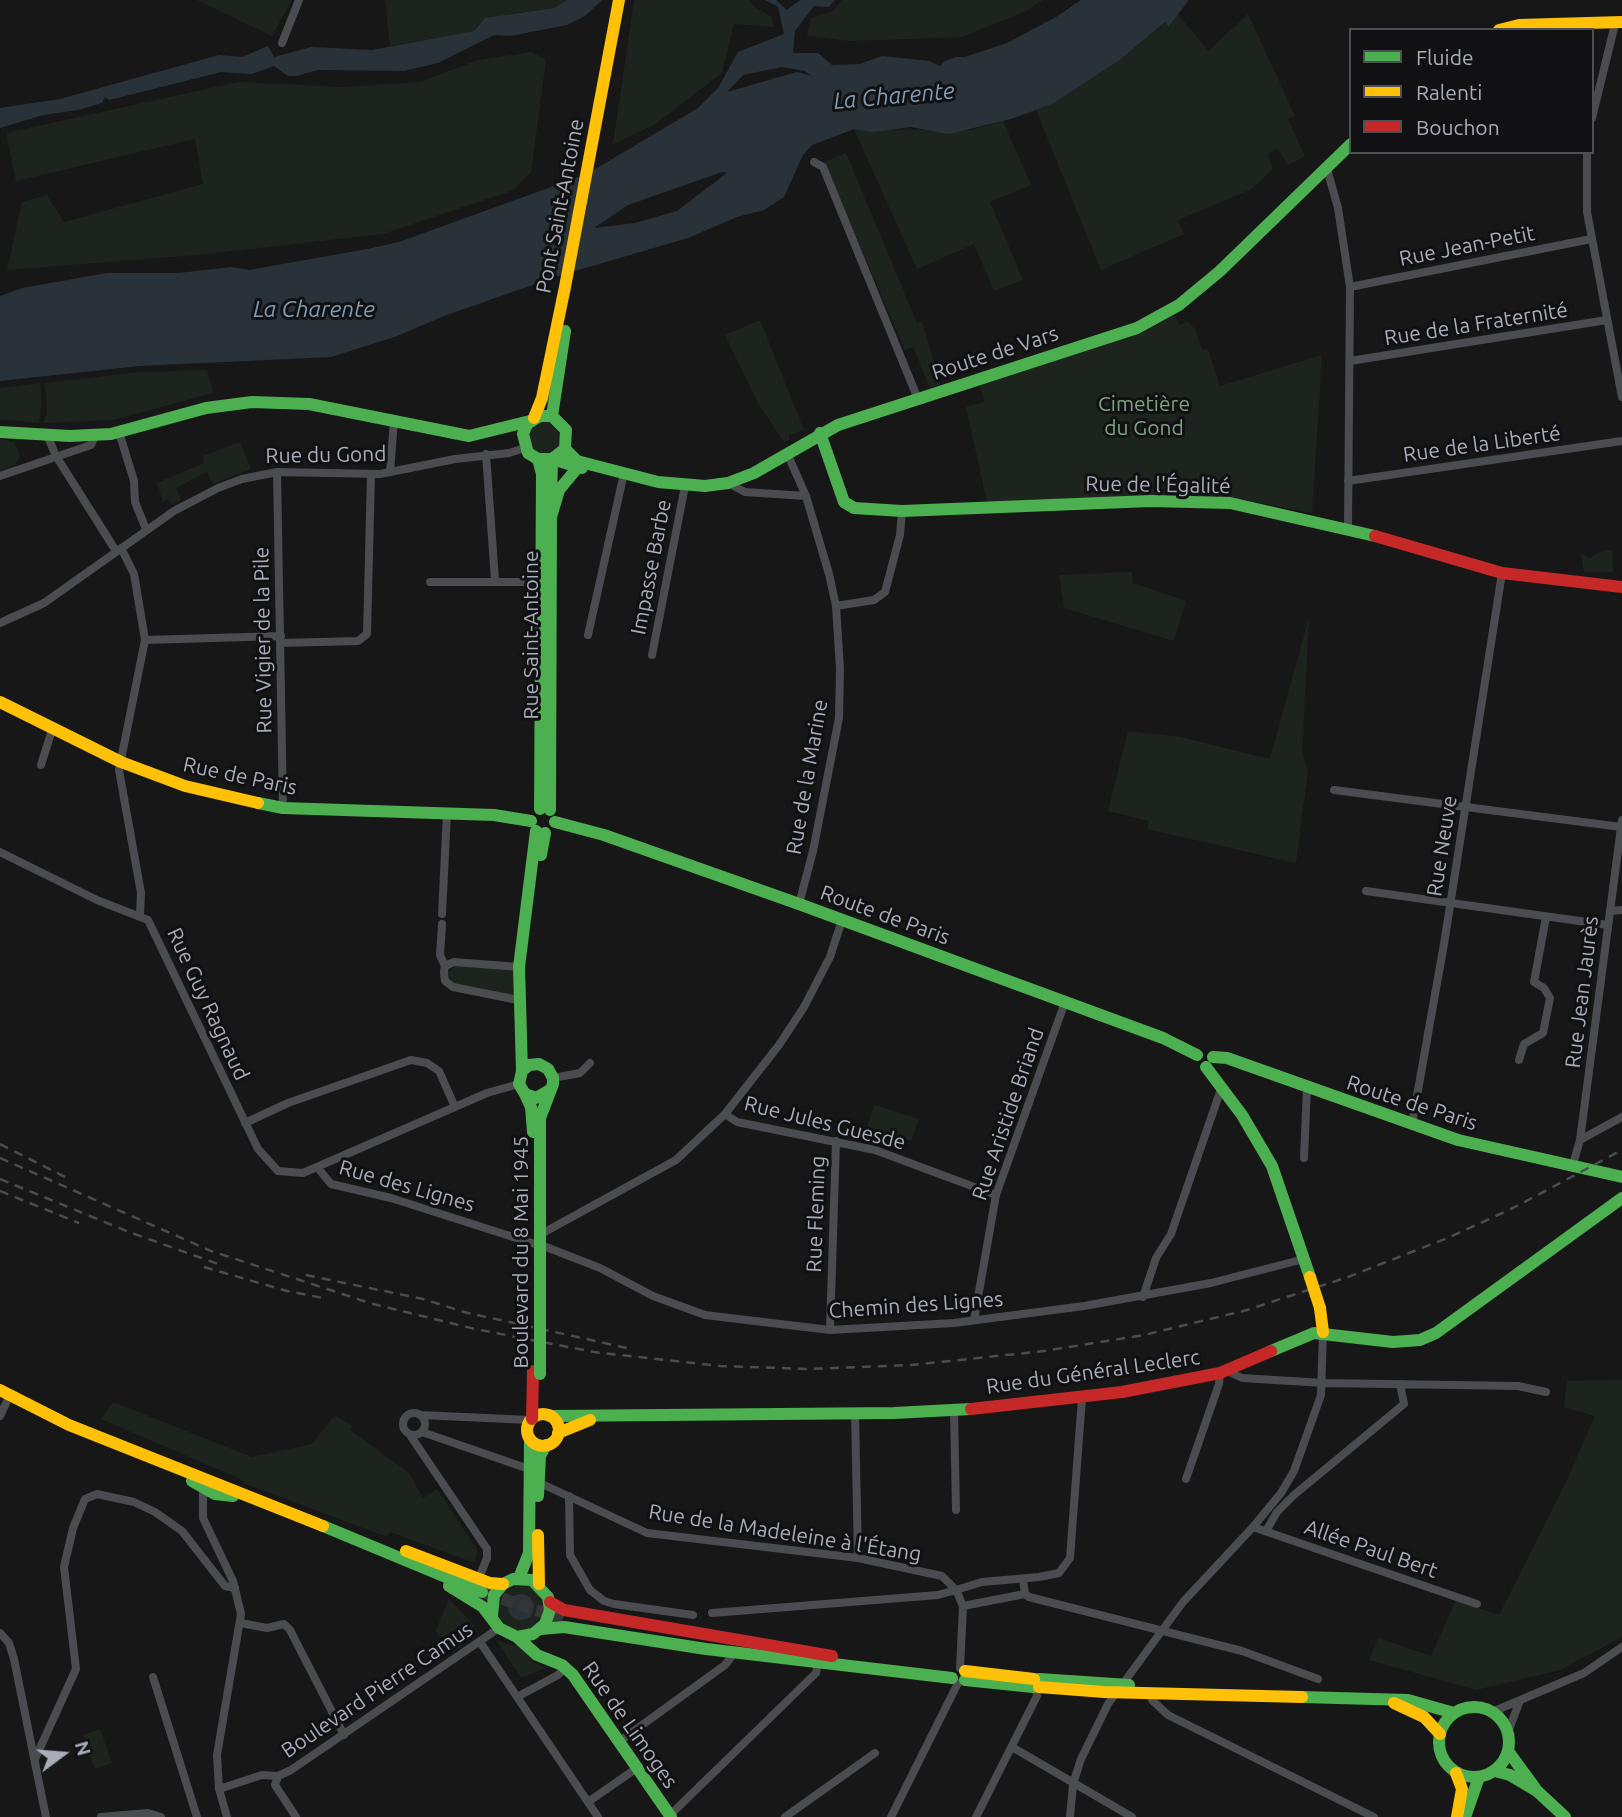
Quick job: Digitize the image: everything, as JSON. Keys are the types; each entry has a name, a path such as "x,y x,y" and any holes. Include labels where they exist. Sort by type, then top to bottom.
{"main road":[{"name":"Pont Saint-Antoine","path":"552,416 548,398 619,0"},
{"name":"Pont Saint-Antoine","path":"532,419 548,398 626,0"},
{"path":"1508,28 1519,25 1618,23"},
{"name":"Route de Vars","path":"565,449 577,461 685,486 729,483 754,473 820,433 1148,323 1178,305 1220,271 1349,146"},
{"path":"0,432 95,436 206,408 247,402 309,404 469,436 504,426 532,419 552,416 566,430 565,449 552,459 538,459 524,441 504,426"},
{"path":"524,441 532,419"},
{"name":"Rue de l'Égalité","path":"820,433 844,502 854,508 902,511 1152,500 1224,503 1348,528 1502,573 1622,587"},
{"name":"Rue Saint-Antoine","path":"538,459 542,474 540,582 548,814"},
{"path":"551,517 552,459"},
{"name":"Route de Vars","path":"552,459 578,467 600,468"},
{"name":"Rue Saint-Antoine","path":"548,814 551,517 559,490 578,467"},
{"name":"Rue de Paris","path":"0,702 121,762 185,786 283,808 447,813 537,828"},
{"path":"544,1066 529,1065 522,1083 536,1098 552,1084 544,1066 530,1049 526,1013 537,828 533,813 548,814"},
{"path":"537,828 548,814"},
{"name":"Route de Paris","path":"548,814 1163,1038 1197,1055 1207,1050 1209,1062 1227,1059 1458,1140 1603,1175 1622,1177"},
{"name":"Boulevard du 8 Mai 1945","path":"537,828 519,967 518,1000 524,1059 522,1083 532,1113 538,1186"},
{"path":"1209,1062 1221,1089 1248,1124 1272,1166 1320,1308 1323,1332"},
{"name":"Boulevard du 8 Mai 1945","path":"531,1420 536,1372 541,1113 552,1084"},
{"name":"Route de Paris","path":"1603,1175 1622,1187"},
{"name":"Rue du Général Leclerc","path":"547,1415 954,1410 1082,1398 1223,1372 1306,1336 1323,1332 1407,1343 1436,1334 1622,1198"},
{"name":"Boulevard du 8 Mai 1945","path":"536,1372 540,1397 547,1415"},
{"path":"4,1398 37,1408 69,1424"},
{"path":"4,1398 204,1483 298,1519 382,1559 459,1591 492,1615 499,1628 517,1637 565,1627 848,1659 1036,1684 1422,1702 1454,1713 1473,1707 1492,1712 1508,1732 1508,1751 1495,1771"},
{"path":"519,1578 529,1553 530,1439 527,1432 531,1420 547,1415 556,1423 558,1433 540,1456 538,1482 539,1584 550,1602 564,1610 736,1646 816,1669 959,1675"},
{"path":"558,1433 599,1416"},
{"path":"530,1439 537,1445 546,1446"},
{"path":"298,1519 480,1585 503,1584 519,1578 539,1584"},
{"path":"492,1615 494,1595 503,1584"},
{"path":"539,1631 549,1617 550,1602"},
{"path":"563,1619 736,1646"},
{"name":"Rue de Limoges","path":"539,1631 541,1651 552,1661"},
{"name":"Rue de Limoges","path":"517,1637 537,1654 565,1667 671,1816"},
{"path":"1121,1688 1150,1693 1220,1693"},
{"path":"1390,1702 1424,1717 1440,1734 1442,1756 1456,1773 1462,1789 1457,1817"},
{"path":"1440,1734 1454,1713"},
{"path":"1508,1751 1537,1791 1565,1817"},
{"path":"1456,1773 1479,1777 1495,1771 1504,1772 1537,1791"},
{"path":"1465,1817 1479,1777"}],"street":[{"path":"282,43 299,0"},
{"path":"1594,111 1618,23"},
{"path":"1587,154 1586,196 1591,239 1622,397"},
{"path":"814,162 823,167 918,399"},
{"path":"1327,169 1338,208 1350,287 1348,528"},
{"name":"Rue Jean-Petit","path":"1350,287 1591,239"},
{"name":"Rue de la Fraternité","path":"1350,361 1607,320"},
{"path":"390,472 394,420"},
{"path":"119,432 134,481 135,502 146,529"},
{"path":"47,435 56,456 134,574 145,640 358,641 367,634 371,474"},
{"path":"0,476 90,445 95,436"},
{"name":"Rue du Gond","path":"0,622 44,603 146,529 218,488 255,475 277,472 390,472 486,454 509,453 524,441"},
{"name":"Rue de la Liberté","path":"1348,481 1622,441"},
{"name":"Rue de la Marine","path":"787,453 806,496 836,606 840,669 839,718 813,851 799,904"},
{"path":"486,454 495,580"},
{"name":"Rue Vigier de la Pile","path":"277,472 283,808"},
{"path":"588,635 624,473"},
{"path":"729,483 745,492 806,496"},
{"name":"Impasse Barbe","path":"652,655 685,486"},
{"path":"836,606 874,600 885,592 901,535 902,511"},
{"name":"Rue Neuve","path":"1412,1124 1450,905 1502,573"},
{"path":"430,583 495,580 540,582"},
{"name":"Rue Guy Ragnaud","path":"145,640 119,781 141,893 140,914 156,933 195,1023 263,1158 278,1171 295,1174 317,1167"},
{"path":"41,765 52,730"},
{"path":"1334,790 1622,823"},
{"path":"442,914 447,813"},
{"name":"Rue Jean Jaurès","path":"1572,1168 1580,1140 1622,823"},
{"path":"0,852 97,900 140,914"},
{"path":"1366,891 1450,905 1608,925"},
{"path":"1610,911 1622,910"},
{"path":"1520,1060 1524,1044 1543,1033 1550,998 1544,988 1534,982 1546,917"},
{"path":"538,1236 676,1160 725,1114 779,1045 809,998 831,957 840,920"},
{"path":"442,924 440,955 448,985 518,1000"},
{"path":"445,966 454,962 519,967"},
{"name":"Rue Aristide Briand","path":"974,1320 996,1195 1065,1002"},
{"path":"245,1123 288,1103 411,1060 427,1063 439,1071 455,1107"},
{"path":"552,1084 580,1073 590,1063"},
{"path":"317,1167 455,1107 522,1083"},
{"path":"1304,1158 1307,1087"},
{"path":"1143,1297 1156,1258 1171,1234 1221,1089"},
{"name":"Rue Jules Guesde","path":"725,1114 737,1122 836,1141 921,1166 996,1195"},
{"path":"1580,1140 1622,1117"},
{"name":"Rue Fleming","path":"830,1330 836,1141"},
{"name":"Rue des Lignes","path":"317,1167 331,1184 497,1231 538,1236"},
{"name":"Chemin des Lignes","path":"538,1236 653,1297 705,1314 830,1330 974,1320 1143,1297 1304,1259"},
{"path":"1070,1817 1073,1784 1081,1759 1121,1688 1162,1629 1206,1575 1253,1527 1281,1493 1294,1471 1313,1426 1323,1380 1323,1332"},
{"path":"499,1418 527,1409 536,1372"},
{"path":"1186,1479 1223,1372 1242,1378 1518,1385 1546,1392"},
{"path":"1266,1531 1277,1513 1294,1495 1404,1404 1400,1384"},
{"path":"0,1416 4,1398"},
{"path":"712,1613 938,1595 982,1582 1059,1573 1069,1564 1082,1398"},
{"path":"954,1410 956,1510"},
{"path":"480,1585 487,1558 486,1549 403,1427 405,1417 410,1413 531,1420"},
{"path":"855,1413 858,1558"},
{"path":"420,1415 425,1424 422,1432"},
{"path":"410,1435 422,1432 530,1469"},
{"name":"Rue de la Madeleine à l'Étang","path":"538,1482 647,1533 858,1558 942,1576 956,1590"},
{"path":"204,1483 203,1518 236,1588 241,1623 217,1755 219,1789 227,1817"},
{"path":"36,1759 76,1669 64,1567 77,1516 85,1499 97,1494 143,1506 182,1531 225,1586 236,1588"},
{"path":"569,1496 568,1546 573,1565 590,1590 604,1601 614,1604 693,1615"},
{"name":"Allée Paul Bert","path":"1253,1527 1477,1604"},
{"path":"1023,1579 1025,1594"},
{"path":"891,1817 959,1675 963,1606 956,1590"},
{"path":"963,1606 1025,1594 1050,1603 1242,1651 1318,1679"},
{"path":"611,1618 614,1604"},
{"path":"241,1623 267,1628 284,1624 290,1630 344,1735"},
{"name":"Boulevard Pierre Camus","path":"296,1817 275,1785 278,1776 344,1735 499,1628"},
{"path":"0,1633 9,1643 14,1659 46,1817"},
{"path":"480,1642 598,1817"},
{"path":"620,1741 725,1665 736,1646"},
{"path":"1492,1712 1519,1703 1584,1673 1622,1647"},
{"path":"517,1697 558,1675 565,1667"},
{"path":"671,1816 816,1669"},
{"path":"153,1677 197,1817"},
{"path":"976,1817 1037,1696 1036,1684"},
{"path":"1150,1693 1152,1700 1168,1715 1374,1817"},
{"path":"1508,1732 1519,1703"},
{"path":"1012,1747 1132,1817"},
{"path":"785,1817 875,1753"},
{"path":"587,1802 638,1768"},
{"path":"219,1789 262,1775 278,1776"},
{"path":"105,1817 148,1813 161,1817"}],"green space":[{"path":"197,0 292,0 272,36"},
{"path":"385,0 567,0 554,8 514,13 478,24 475,31 390,46"},
{"path":"634,0 749,0 753,6 772,17 774,27 734,24 722,73 654,125 613,144"},
{"path":"842,0 1043,0 1026,11 962,37 850,41 807,36 811,18 833,11"},
{"path":"1178,14 1208,51 1248,14 1295,116 1288,119 1305,156 1288,165 1277,148 1268,154 1273,169 1252,189 1178,220 1184,234 1101,270 1036,110 1052,104 1120,60 1166,22 1170,26"},
{"path":"532,52 546,60 531,172 514,190 383,234 197,255 7,270 22,202 47,195 64,222 203,184 195,139 16,181 6,133 238,82 343,87 420,82 478,60"},
{"path":"1003,121 1031,185 990,202 1023,280 994,291 974,244 917,269 854,129 971,130"},
{"path":"846,153 917,323 922,322 941,384 930,388 913,347 905,350 824,162"},
{"name":"Cimetière du Gond","path":"1174,315 1180,325 1187,321 1195,329 1202,350 1208,349 1220,386 1322,355 1312,513 1245,500 987,502 966,407 985,402 979,386 1146,331"},
{"path":"760,320 804,430 789,435 789,440 784,442 758,403 725,335"},
{"path":"207,370 213,393 113,420 44,423 47,410 45,383 139,372"},
{"path":"40,383 42,401 39,423 0,419 0,388"},
{"path":"545,420 557,425 562,437 557,449 545,454 533,449 528,437 533,425"},
{"path":"0,439 14,442 20,456 15,465 0,471"},
{"path":"240,442 251,469 213,484 207,472 176,488 181,499 172,505 168,499 163,502 157,483 204,463 203,456"},
{"path":"1612,550 1613,572 1584,572 1581,554 1590,558 1597,553"},
{"path":"1132,572 1133,583 1186,601 1174,641 1064,608 1059,575"},
{"path":"1309,617 1302,753 1308,771 1296,863 1147,829 1149,821 1108,811 1128,731 1181,737 1270,759"},
{"path":"457,966 515,971 515,996 453,983 448,972"},
{"path":"874,1105 919,1119 911,1141 867,1128"},
{"path":"1622,1380 1622,1637 1560,1670 1476,1690 1369,1660 1378,1638 1431,1656 1456,1600 1499,1615 1566,1482 1595,1416 1564,1407 1567,1381"},
{"path":"113,1402 252,1457 312,1444 335,1415 352,1426 350,1430 409,1473 423,1498 437,1489 477,1549 475,1563 390,1532 387,1537 243,1483 241,1479 101,1419"},
{"path":"520,1583 537,1590 544,1607 537,1624 520,1631 503,1624 496,1607 503,1590"},
{"path":"449,1599 475,1626 457,1638 462,1646 452,1652 436,1630"},
{"path":"497,1641 522,1647 534,1662 545,1668 521,1678"},
{"path":"100,1729 112,1763 95,1769 83,1735"}],"water":[{"path":"567,0 602,0 585,16 567,25 510,36 494,35 438,63 404,71 318,70 288,76 274,66 252,74 221,72 109,100 105,97 102,103 43,115 0,128 0,108 60,99 219,55 242,57 268,46 274,57 311,47 372,50 474,31 485,18 554,8"},
{"name":"La Charente","path":"765,0 776,0 787,10 800,0 835,0 829,7 814,6 795,31 793,53 818,53 832,65 860,64 882,56 929,61 940,66 956,57 965,57 1007,43 1056,17 1081,0 1189,0 1169,26 1165,22 1120,60 1052,104 1011,119 949,134 911,127 873,132 854,129 812,145 803,155 784,197 764,210 737,217 688,238 558,276 444,316 397,336 331,357 139,366 0,381 0,296 22,288 107,273 179,273 231,267 249,270 367,249 399,242 587,174 698,108 718,88 738,52 784,34 778,7","holes":["782,67 805,71 812,76 797,72 727,92 743,75","722,172 727,173 677,211 635,223 594,228 628,205"]},
{"path":"521,1594 530,1598 534,1607 530,1616 521,1620 512,1616 508,1607 512,1598"}],"tunnel":[{"path":"485,1593 563,1619"}],"railway":[{"path":"0,1144 67,1178"},
{"path":"0,1158 211,1251 373,1304 475,1329 594,1352 720,1366 809,1369 912,1365 1044,1351 1144,1335 1247,1310 1348,1277 1450,1237 1513,1208 1622,1150"},
{"path":"0,1179 129,1232 218,1264"},
{"path":"0,1191 79,1223"},
{"path":"204,1267 287,1291 323,1298"},
{"path":"306,1275 423,1299 464,1312 627,1348"}],"traffic: fast":[{"path":"565,449 577,461 658,482 705,486 728,483 754,473 838,425 1137,328 1179,305 1220,271 1349,146"},
{"path":"552,416 565,331"},
{"path":"0,432 70,436 111,434 206,408 252,402 309,404 469,436 530,421"},
{"path":"552,459 565,449 566,430 552,416 540,416 527,424 523,434 528,453 538,459 552,459 582,468"},
{"path":"820,433 844,502 854,508 902,511 1151,501 1230,503 1375,536"},
{"path":"538,459 542,474 540,809"},
{"path":"551,502 552,459"},
{"path":"550,810 551,517 559,490 578,467"},
{"path":"258,803 283,808 494,815 531,821"},
{"path":"555,822 604,835 799,904 1163,1038 1197,1055"},
{"path":"522,1071 519,967 536,831"},
{"path":"541,855 545,833"},
{"path":"1213,1057 1227,1058 1458,1140 1622,1177"},
{"path":"540,1290 540,1118 553,1084 553,1078 548,1069 539,1064 529,1065 522,1071 519,1084 525,1094 536,1098 550,1090"},
{"path":"1206,1067 1242,1115 1272,1166 1310,1277"},
{"path":"525,1094 531,1107 533,1132"},
{"path":"1271,1351 1314,1333 1393,1342 1420,1340 1436,1333 1622,1198"},
{"path":"540,1290 540,1374"},
{"path":"549,1416 894,1413 971,1409"},
{"path":"519,1578 529,1553 530,1439"},
{"path":"538,1496 540,1456 546,1445"},
{"path":"192,1481 215,1494 233,1496"},
{"path":"323,1526 482,1592"},
{"path":"449,1586 483,1607 499,1628 517,1637 533,1634 545,1624 550,1610 548,1597 532,1580 513,1579 503,1584 494,1595 492,1616"},
{"path":"541,1629 564,1627 706,1649 952,1678"},
{"path":"517,1637 537,1655 562,1665 573,1675 671,1817"},
{"path":"1039,1679 1129,1685"},
{"path":"965,1680 1033,1687"},
{"path":"1302,1697 1408,1700 1454,1713"},
{"path":"1474,1707 1499,1717 1509,1742 1499,1767 1474,1777 1449,1767 1439,1742 1449,1717 1474,1707"},
{"path":"1508,1751 1535,1788"},
{"path":"1495,1771 1510,1775 1537,1791 1565,1817"},
{"path":"1465,1817 1479,1777"}],"traffic: slow":[{"path":"534,418 542,398 565,287 619,0"},
{"path":"1507,28 1519,25 1622,22"},
{"path":"0,702 121,762 185,786 258,803"},
{"path":"1310,1277 1320,1308"},
{"path":"1320,1308 1323,1332"},
{"path":"0,1390 69,1425 323,1526"},
{"path":"543,1414 554,1419 559,1430 554,1441 543,1446 532,1441 527,1430 532,1419 543,1414"},
{"path":"558,1433 590,1420"},
{"path":"538,1535 539,1584"},
{"path":"406,1551 490,1583 503,1584"},
{"path":"965,1671 1034,1679"},
{"path":"1039,1687 1104,1692 1302,1697"},
{"path":"1394,1703 1424,1717 1440,1734"},
{"path":"1456,1773 1462,1789 1457,1817"}],"traffic: jam":[{"path":"1375,536 1502,573 1622,587"},
{"path":"971,1409 1122,1392 1220,1373 1271,1351"},
{"path":"532,1419 533,1371"},
{"path":"550,1602 564,1610 832,1656"}]}
